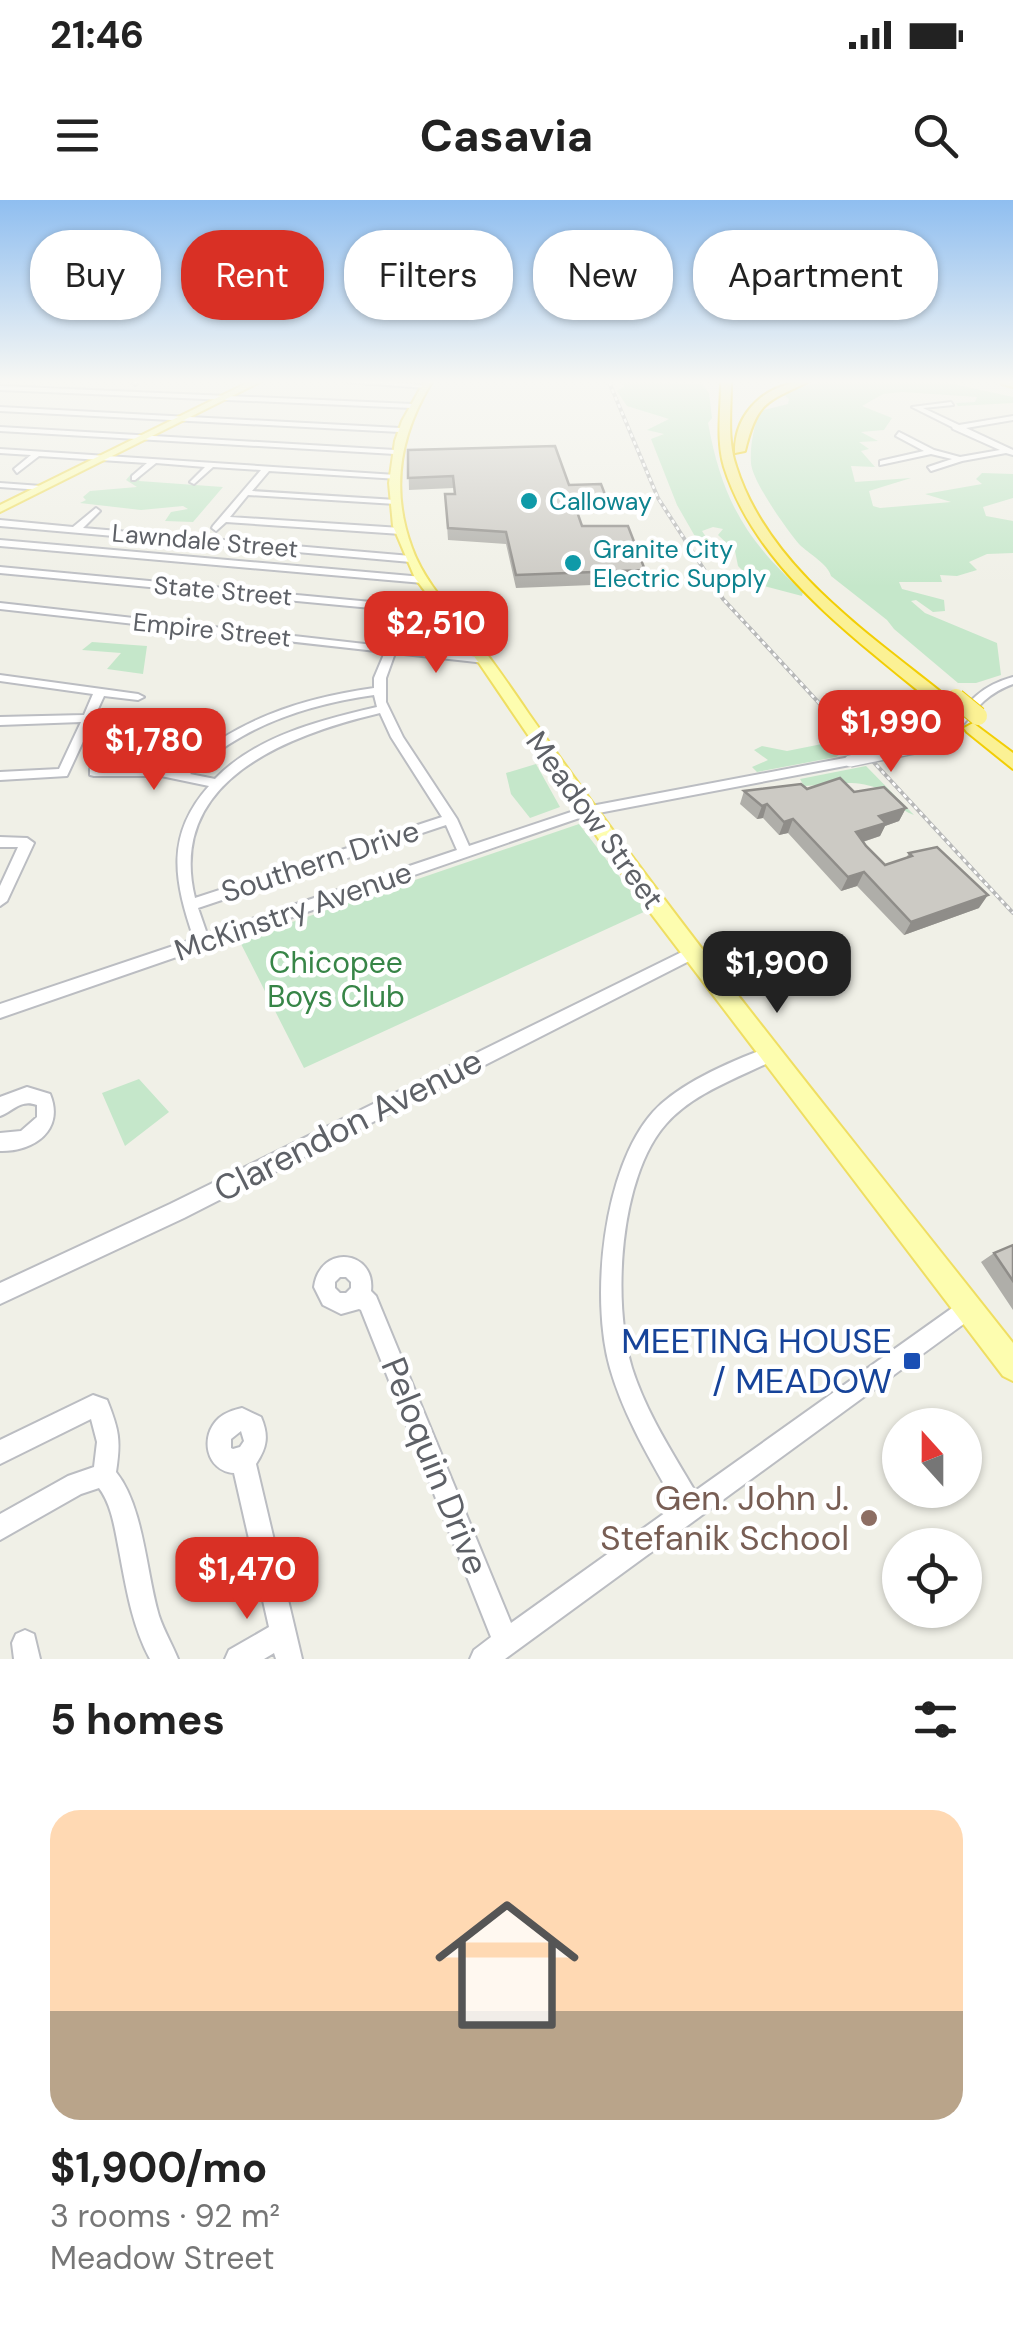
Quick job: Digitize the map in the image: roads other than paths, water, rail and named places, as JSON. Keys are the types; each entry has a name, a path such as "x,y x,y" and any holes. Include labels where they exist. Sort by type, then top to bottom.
{"highway":[{"path":"728,450 740,493 772,544 825,598 954,703"},
{"path":"739,451 756,499 795,553 975,722 1013,763"},
{"path":"975,722 1013,746"}],"main road":[{"path":"2,506 118,450"},
{"name":"Meadow Street","path":"395,452 401,531 423,580 484,660 586,811 1013,1366"}],"street":[{"path":"361,450 395,452"},
{"path":"928,450 960,458"},
{"path":"931,469 960,458 1010,451"},
{"path":"0,452 396,477"},
{"path":"883,463 931,452"},
{"path":"17,471 37,454"},
{"path":"135,478 154,461"},
{"path":"194,482 211,465"},
{"path":"216,528 267,468"},
{"path":"0,485 42,488"},
{"path":"250,492 396,502"},
{"path":"75,530 96,511"},
{"path":"224,519 401,531"},
{"name":"Lawndale Street","path":"0,524 411,559"},
{"path":"0,543 423,580"},
{"name":"State Street","path":"0,570 446,612"},
{"name":"Empire Street","path":"0,606 484,660"},
{"path":"391,651 378,690 383,709 450,819 464,852"},
{"path":"0,678 138,696"},
{"path":"586,811 924,746 956,730 983,692 1013,680"},
{"path":"182,775 225,739 263,719 327,697 378,690"},
{"path":"0,776 63,773 100,692"},
{"path":"203,942 190,905 183,863 190,831 203,803 218,784 253,756 291,734 383,709"},
{"path":"0,721 88,718"},
{"path":"94,772 182,775 218,784"},
{"name":"McKinstry Avenue","path":"0,1012 586,811"},
{"name":"Southern Drive","path":"190,905 450,819"},
{"path":"0,842 26,844 0,901"},
{"name":"Clarendon Avenue","path":"0,1294 177,1211 694,952"},
{"path":"691,1508 635,1404 619,1360 613,1308 620,1210 635,1154 657,1120 694,1092 772,1053"},
{"path":"0,1108 27,1094 42,1098 48,1108 45,1121 34,1134 14,1143 0,1142"},
{"name":"Peloquin Drive","path":"358,1294 370,1303 506,1642"},
{"path":"483,1659 969,1308"},
{"path":"0,1452 94,1406 100,1408 108,1434 104,1475"},
{"path":"238,1659 286,1646 242,1460"},
{"path":"0,1528 76,1484 104,1475 109,1478 144,1612 165,1659"}],"railway":[{"path":"638,450 658,498 723,599 1013,913"}],"place":[{"name":"Calloway","path":"529,501"},
{"name":"Granite City Electric Supply","path":"573,563"},
{"name":"MEETING HOUSE / MEADOW","path":"912,1361"},
{"name":"Gen. John J. Stefanik School","path":"869,1518"}],"park label":[{"name":"Chicopee Boys Club","path":"336,979"}]}
